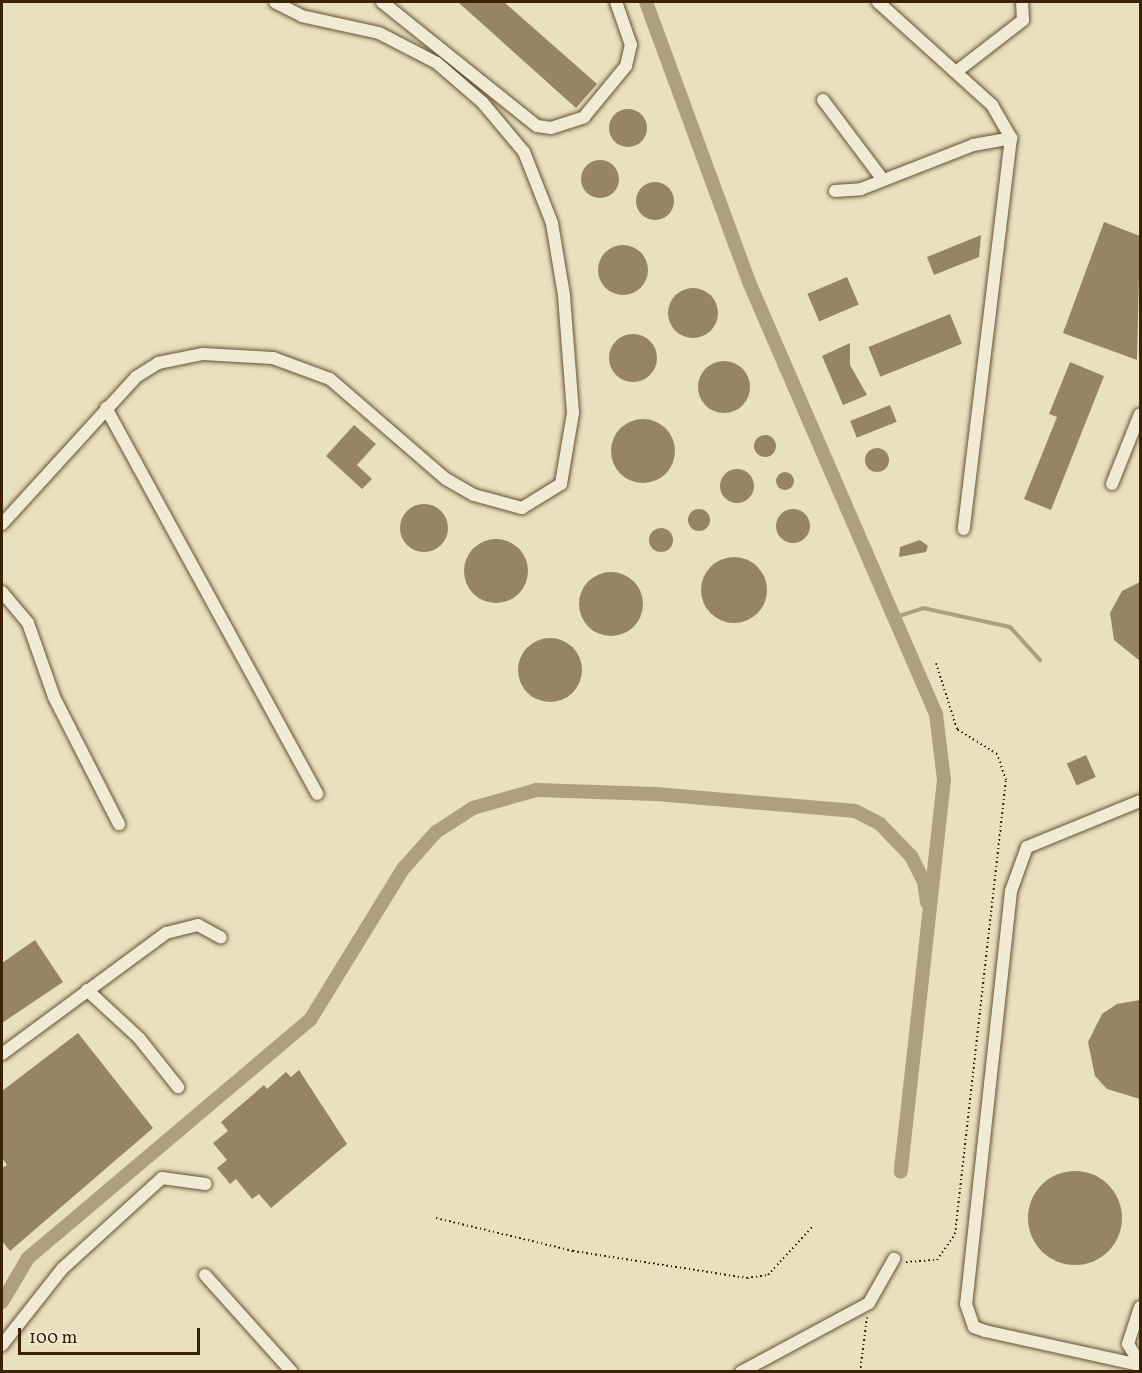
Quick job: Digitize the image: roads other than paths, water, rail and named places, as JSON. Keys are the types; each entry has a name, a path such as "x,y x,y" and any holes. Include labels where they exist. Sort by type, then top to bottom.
{"street":[{"path":"2,524 106,408 141,373 170,359 203,354 273,358 330,379 446,479 474,495 522,508 561,484 573,413 564,296 546,201 524,152 482,102 437,63 379,33 302,16 275,2"},
{"path":"382,2 537,126 551,128 584,117 626,66 631,45 616,2"},
{"path":"878,2 1002,116 1011,138 964,529"},
{"path":"956,72 1023,20 1022,2"},
{"path":"823,100 883,180"},
{"path":"835,191 883,180 973,145 1011,138"},
{"path":"106,408 317,794"},
{"path":"1112,484 1140,414"},
{"path":"2,592 28,623 54,697 119,824"},
{"path":"1140,801 1028,847 1011,891 966,1304 974,1327 985,1331 1140,1364"},
{"path":"2,1054 87,990 173,930 198,925 221,938"},
{"path":"87,990 139,1038 178,1087"},
{"path":"2,1345 62,1269 162,1178 206,1184"},
{"path":"741,1371 861,1307 880,1292 894,1259"},
{"path":"206,1275 292,1371"},
{"path":"1140,1307 1128,1344 1140,1364"}],"waterway":[{"path":"646,2 749,282 936,714 944,780 901,1172"},
{"path":"896,617 923,608 1010,627 1040,660"},
{"path":"2,1302 28,1258 310,1020 403,869 436,832 473,808 536,790 656,794 855,811 880,824 911,856 924,881 927,903"}]}
